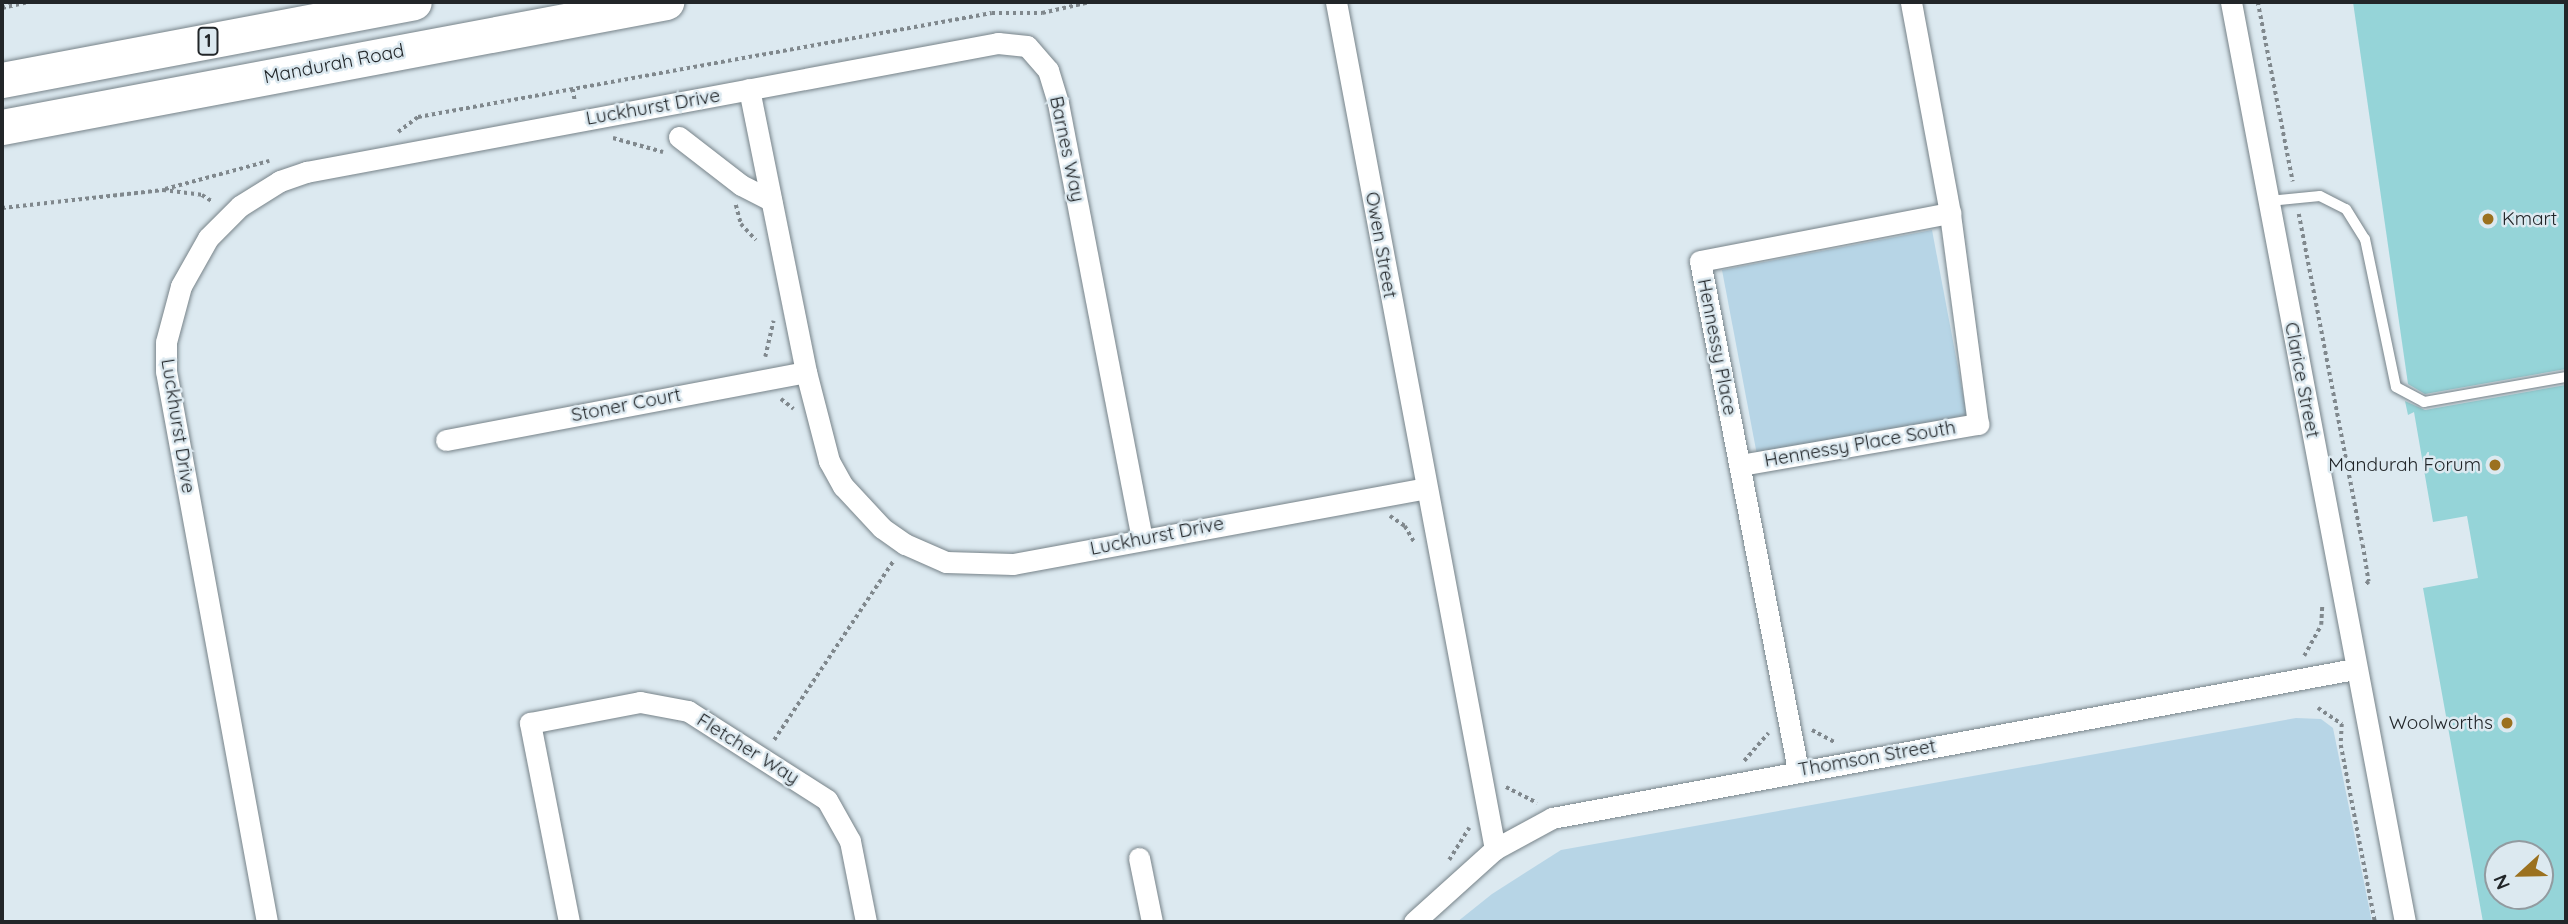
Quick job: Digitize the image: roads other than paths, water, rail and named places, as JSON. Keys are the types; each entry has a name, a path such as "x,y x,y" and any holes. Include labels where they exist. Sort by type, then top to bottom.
{"highway":[{"name":"1","path":"2,80 414,2"},
{"name":"Mandurah Road","path":"2,127 666,2"},
{"path":"2,148 114,105"}],"street":[{"name":"Owen Street","path":"1336,2 1426,488"},
{"path":"1911,2 1950,213"},
{"name":"Clarice Street","path":"2231,2 2354,669 2405,922"},
{"name":"Barnes Way","path":"749,89 998,43 1027,46 1048,70 1059,103 1142,539"},
{"name":"Luckhurst Drive","path":"267,922 166,371 166,342 181,286 223,219 279,181 306,172 749,89 820,432 838,478 882,528 898,553 978,566 1013,564 1426,488"},
{"name":"Luckhurst Drive","path":"674,145 771,200"},
{"name":"Hennessy Place","path":"1798,770 1700,261 1950,213"},
{"name":"Hennessy Place South","path":"1740,464 1978,424 1950,213"},
{"name":"Stoner Court","path":"446,440 806,372"},
{"path":"1426,488 1495,849"},
{"name":"Thomson Street","path":"1414,922 1495,849 1552,818 1798,770 2354,669"},
{"name":"Fletcher Way","path":"569,922 530,723 640,702 688,711 827,800 850,841 866,922"},
{"path":"1139,858 1152,922"}],"lane":[{"path":"2269,201 2320,197 2346,208 2365,239 2396,387 2424,402 2566,377"}],"place":[{"name":"Kmart","path":"2488,219"},
{"name":"Mandurah Forum","path":"2495,465"},
{"name":"Woolworths","path":"2507,723"}]}
